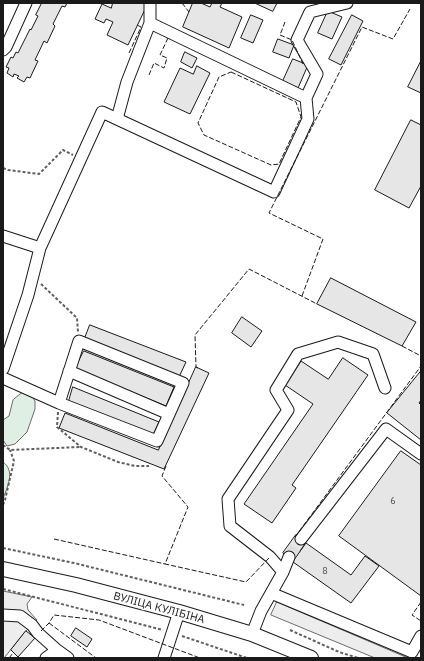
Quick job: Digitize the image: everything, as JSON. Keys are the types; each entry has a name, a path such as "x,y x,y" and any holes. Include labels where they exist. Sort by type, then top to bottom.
{"main road":[{"name":"ВУЛІЦА КУЛІБІНА","path":"3,569 76,585 179,612 252,634 311,658"}],"street":[{"path":"3,50 6,47 26,3"},
{"path":"117,119 127,82 150,24 150,3"},
{"path":"3,369 28,295 40,248 102,112 274,192 308,119 306,98 317,74 297,40 310,12 347,3"},
{"path":"150,24 306,98"},
{"path":"3,236 40,248"},
{"path":"3,378 59,403 157,441 183,382 79,341 59,403"},
{"path":"283,572 270,557 230,526 228,499 288,410 276,390 298,354 338,342 373,354 385,388"},
{"path":"69,371 169,414"},
{"path":"301,539 386,429 421,454"},
{"path":"252,634 261,611 283,572 289,557"},
{"path":"272,593 412,652 421,636"},
{"path":"164,658 179,612"},
{"path":"3,615 20,616 32,625 57,650 68,658"},
{"path":"46,658 57,650"}],"path":[{"path":"3,168 39,174 63,150 81,159"},
{"path":"33,276 78,318 79,341"},
{"path":"59,403 57,426 81,447 118,462 135,466 148,466"},
{"path":"3,445 10,450 14,461 3,506"},
{"path":"10,450 81,447"},
{"path":"3,548 74,563 244,605"},
{"path":"3,589 172,632 247,658"},
{"path":"290,630 339,652 358,658"}],"green space":[{"path":"23,392 30,393 35,401 35,409 27,432 15,444 7,446 3,440 3,420 9,416 13,400"},
{"path":"3,462 7,466 10,474 3,499"}],"shaded area":[{"path":"3,591 32,597 27,604 28,610 37,620 4,658 3,658"},
{"path":"277,602 408,658 375,658 271,615"}],"building":[{"path":"42,3 67,3 65,7 62,6 53,24 55,26 47,43 44,41 35,60 38,61 30,78 27,77 24,82 17,78 19,76 14,74 13,77 7,73 9,68 6,67 11,57 13,58 16,52 18,53 30,29 31,30 38,16 36,15"},
{"path":"113,3 148,3 128,45 107,35 113,22 106,19 104,23 95,19 102,4 111,8"},
{"path":"193,3 201,3 210,7 212,3 222,3 220,7 242,17 229,48 183,27"},
{"path":"255,3 277,3 273,11"},
{"path":"328,11 342,17 332,39 318,33"},
{"path":"251,15 263,20 253,43 241,38"},
{"path":"352,15 363,21 341,65 329,59"},
{"path":"278,39 294,45 289,58 273,52"},
{"path":"185,52 197,58 192,68 181,62"},
{"path":"293,59 308,65 298,88 283,81"},
{"path":"421,61 421,93 408,87"},
{"path":"197,66 210,73 190,114 164,102 180,68 193,74"},
{"path":"411,120 421,125 421,186 409,208 375,190"},
{"path":"331,278 416,322 402,346 317,304"},
{"path":"242,317 262,331 251,347 232,333"},
{"path":"90,325 186,362 179,377 85,338"},
{"path":"84,351 174,387 166,406 75,369"},
{"path":"343,358 368,375 292,485 296,488 272,523 244,504 313,404 285,385 301,361 328,379"},
{"path":"196,367 209,373 164,469 59,428 65,413 158,450"},
{"path":"421,371 421,400 419,403 421,405 421,440 387,413"},
{"path":"73,387 159,422 153,435 69,401"},
{"path":"401,451 421,465 421,596 339,536"},
{"path":"296,535 306,543 293,561 283,553"},
{"path":"306,543 351,575 365,556 379,566 351,603 293,562"},
{"path":"76,628 92,639 87,647 71,636"},
{"path":"26,631 35,638 18,657 11,650"}],"tunnel":[{"path":"289,557 301,539"}],"fence":[{"path":"182,3 189,12"},
{"path":"302,296 323,239 269,213 362,27 393,39 410,9"},
{"path":"285,22 280,35 292,40 303,64"},
{"path":"129,53 141,27 137,25"},
{"path":"149,75 154,63 164,68 167,58 160,55 168,38 170,39"},
{"path":"231,72 296,102 301,117 279,164 271,165 204,135 198,123 219,77 231,72"},
{"path":"198,368 196,367 195,335 249,269 317,304"},
{"path":"402,346 421,356"},
{"path":"295,537 421,366"},
{"path":"166,466 162,476 188,507 165,564 246,582 269,558"},
{"path":"54,539 165,564"},
{"path":"421,602 412,615 421,621"},
{"path":"41,631 54,615 99,620 200,658"},
{"path":"49,623 96,658"},
{"path":"9,658 13,653"}]}
